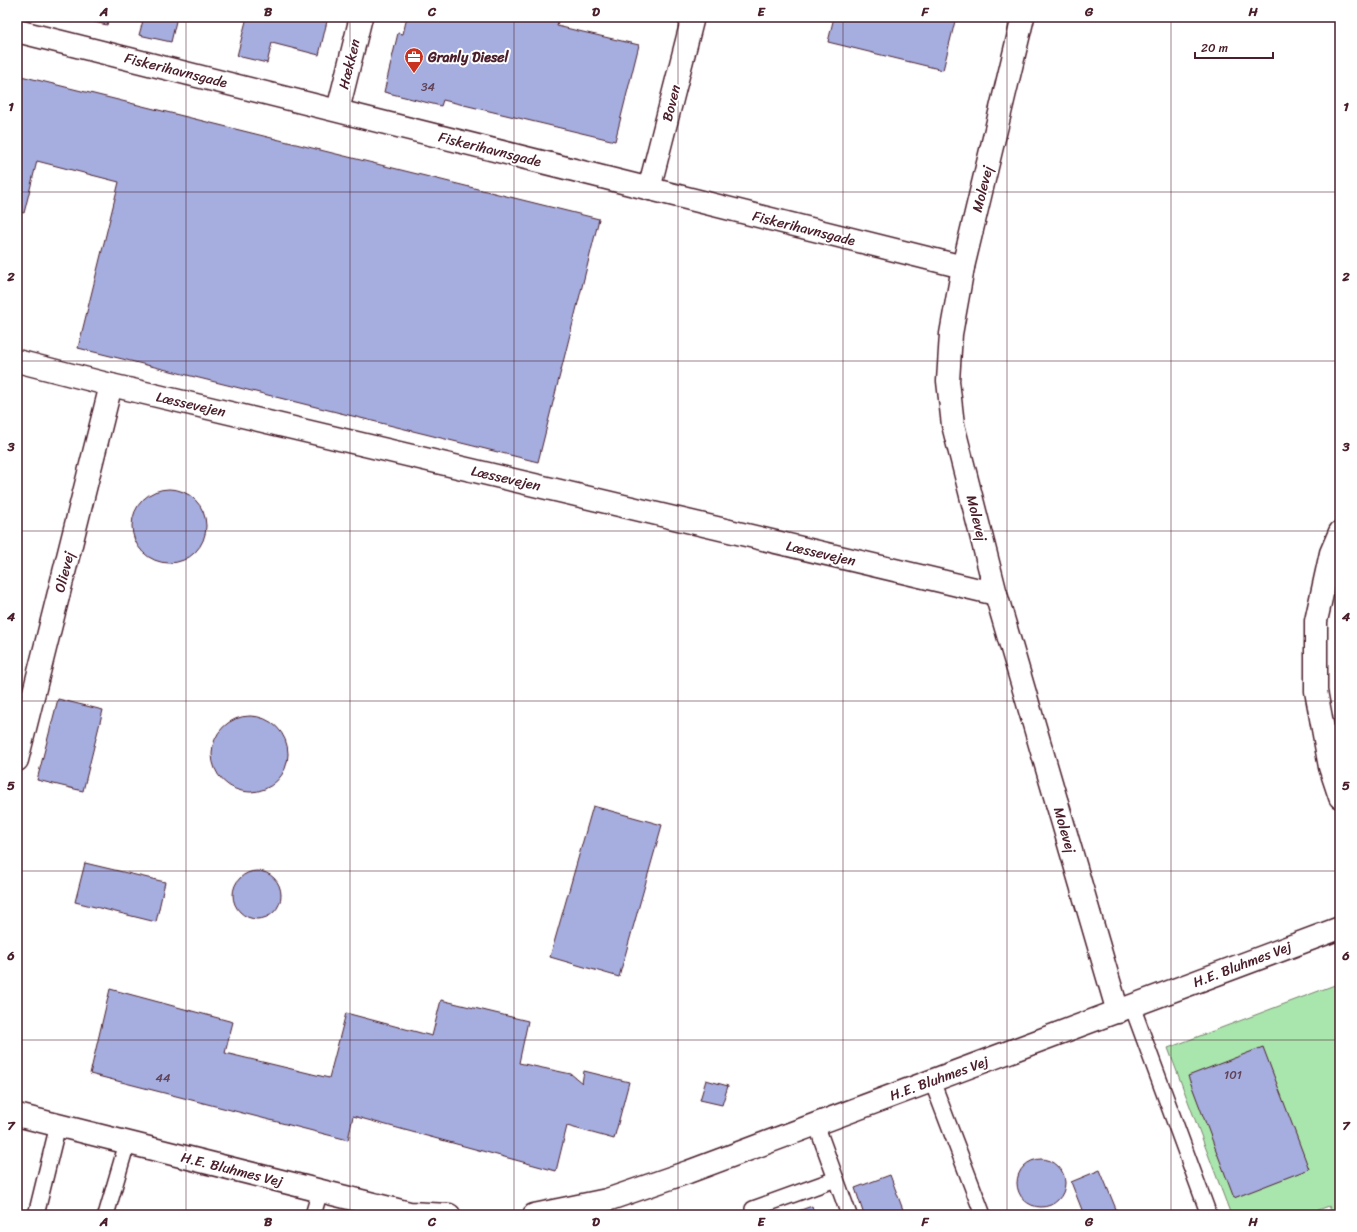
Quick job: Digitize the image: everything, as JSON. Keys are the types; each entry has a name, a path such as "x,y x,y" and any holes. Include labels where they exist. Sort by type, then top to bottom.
{"street":[{"name":"Hækken","path":"338,110 361,17"},
{"name":"Boven","path":"649,189 693,17"},
{"name":"Molevej","path":"1023,17 963,267 951,334 948,381 953,425 996,594 1057,802 1125,1009"},
{"name":"Fiskerihavnsgade","path":"17,31 963,267"},
{"name":"Læssevejen","path":"17,361 111,385 996,594"},
{"name":"Olievej","path":"17,760 111,385"},
{"path":"1340,532 1331,554 1316,621 1316,690 1330,767 1340,797"},
{"name":"H.E. Bluhmes Vej","path":"534,1215 607,1200 688,1172 1340,928"},
{"name":"H.E. Bluhmes Vej","path":"17,1115 409,1213 449,1215"}],"lane":[{"path":"1125,1009 1209,1215"},
{"path":"932,1081 983,1215"},
{"path":"816,1124 849,1215"},
{"path":"36,1215 58,1125"},
{"path":"106,1215 127,1143"},
{"path":"755,1215 753,1210 836,1179"},
{"path":"313,1215 320,1191"}],"green space":[{"path":"1340,983 1340,1215 1333,1215 1329,1206 1305,1215 1231,1215 1168,1048"}],"building":[{"path":"72,17 109,17 107,25"},
{"path":"144,17 177,17 171,42 139,35"},
{"path":"247,17 328,17 319,55 272,43 267,63 237,56"},
{"path":"407,17 559,17 557,26 639,45 615,141 443,100 441,106 384,92 398,33 403,34"},
{"path":"834,17 956,17 943,70 828,42"},
{"path":"17,75 599,219 538,462 78,348 119,182 37,161 24,213 17,211"},
{"path":"162,489 176,489 190,495 200,505 206,519 204,540 200,547 190,557 176,563 162,563 148,557 138,547 132,533 132,519 138,505 148,495"},
{"path":"58,699 103,710 83,791 37,780"},
{"path":"250,716 264,719 277,727 285,740 288,754 285,768 277,781 264,789 250,792 236,789 223,781 215,768 212,754 215,740 223,727 236,719"},
{"path":"593,806 662,825 619,977 550,957"},
{"path":"85,863 165,882 156,922 75,902"},
{"path":"252,871 262,871 274,878 281,890 281,900 274,912 262,919 252,919 244,915 237,908 233,900 233,890 237,882 244,875"},
{"path":"110,989 233,1022 225,1053 329,1078 346,1013 432,1036 441,1000 528,1021 519,1063 571,1074 582,1083 584,1071 629,1082 614,1139 567,1126 556,1171 353,1116 348,1140 90,1074"},
{"path":"1263,1047 1309,1169 1234,1198 1188,1076"},
{"path":"706,1080 728,1086 722,1105 700,1100"},
{"path":"1041,1159 1050,1161 1058,1166 1063,1174 1065,1183 1063,1192 1058,1200 1050,1205 1041,1207 1032,1205 1024,1200 1019,1192 1017,1183 1019,1174 1024,1166 1032,1161"},
{"path":"1100,1170 1116,1209 1102,1215 1084,1215 1071,1182"},
{"path":"890,1175 905,1215 864,1215 855,1188"},
{"path":"812,1206 815,1215 787,1215"}],"place":[{"name":"Granly Diesel","path":"414,74"}]}
